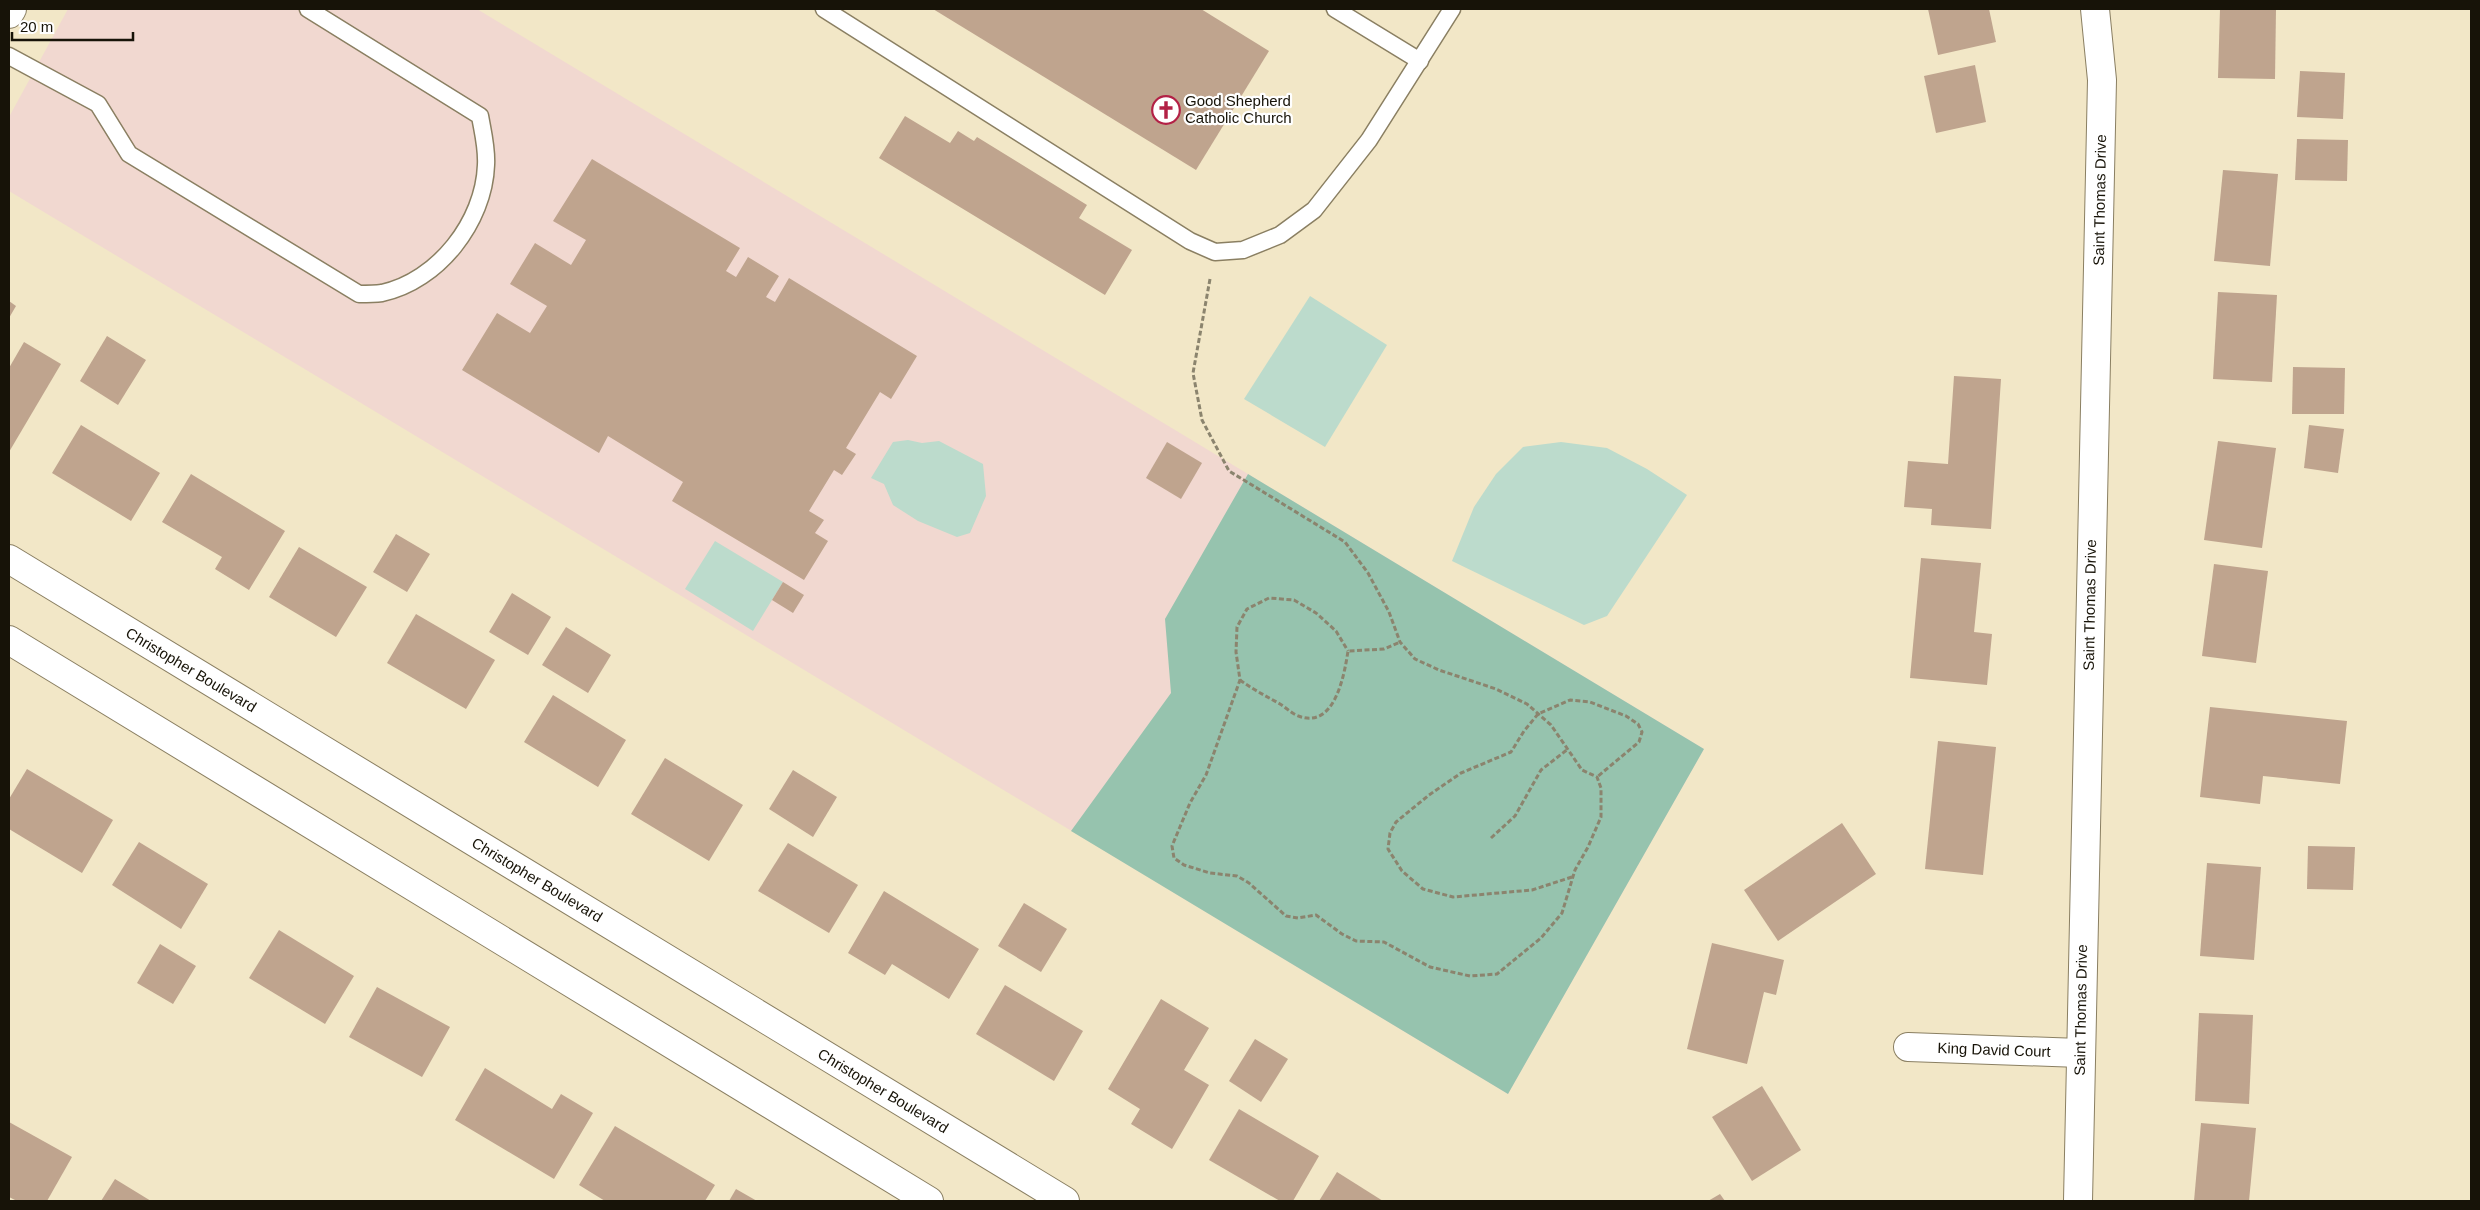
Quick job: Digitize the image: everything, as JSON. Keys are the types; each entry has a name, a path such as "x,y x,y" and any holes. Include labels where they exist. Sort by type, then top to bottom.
{"street":[{"path":"9,14 12,9"},
{"name":"Saint Thomas Drive","path":"2078,1201 2102,80 2095,9"},
{"name":"Christopher Boulevard","path":"9,559 1065,1201"},
{"path":"9,640 929,1201"},
{"name":"King David Court","path":"1908,1047 2080,1053"}],"lane":[{"path":"9,56 98,104 129,154 359,294 382,292 409,282 431,268 450,252 466,232 483,189 486,166 485,139 480,116 308,9"},
{"path":"824,9 1181,236 1215,252 1243,250 1280,235 1314,210 1369,140 1452,9"},
{"path":"1335,9 1420,62"}],"path":[{"path":"1215,252 1193,372 1202,420 1229,471 1345,542 1368,573 1389,612 1400,642 1415,659 1440,670 1496,689 1527,704 1551,725 1582,770 1597,777 1601,788 1601,817 1573,877 1562,913 1541,938 1497,974 1470,976 1430,967 1384,942 1356,941 1342,934 1316,915 1298,918 1286,916 1249,883 1237,876 1210,873 1184,864 1174,858 1172,846 1190,803 1206,775 1240,680 1236,652 1237,626 1247,609 1269,598 1294,600 1316,614 1336,631 1348,651 1337,697 1326,712 1310,718 1296,715 1240,680"},
{"path":"1348,651 1384,649 1400,642"},
{"path":"1573,877 1532,890 1453,898 1423,890 1402,870 1388,849 1390,833 1396,822 1429,795 1461,773 1511,752 1524,730 1538,714 1570,700 1590,702 1626,716 1638,724 1642,732 1639,742 1597,777"},
{"path":"1491,838 1515,816 1541,770 1568,749"}],"shaded area":[{"path":"68,9 477,9 1704,749 1508,1094 9,191 9,117"}],"green space":[{"path":"1310,296 1387,345 1325,447 1244,399"},
{"path":"908,440 922,443 939,441 983,464 986,496 970,533 957,537 918,521 893,505 884,484 871,478 893,442"},
{"path":"1561,442 1607,448 1647,469 1687,495 1607,616 1584,625 1452,561 1474,507 1496,474 1523,447"},
{"path":"1248,474 1704,749 1508,1094 1071,831 1171,693 1165,619"},
{"path":"715,541 783,582 753,631 685,589"}],"building":[{"name":"Good Shepherd Catholic Church","path":"933,9 1201,9 1269,51 1196,170"},
{"path":"1928,9 1989,9 1996,42 1938,55"},
{"path":"2220,9 2276,9 2275,79 2218,78"},
{"path":"1975,65 1986,122 1936,133 1924,76"},
{"path":"2300,71 2345,73 2343,119 2297,117"},
{"path":"905,116 950,143 958,131 974,141 977,137 1087,205 1079,218 1132,250 1105,295 879,158"},
{"path":"2297,139 2348,140 2347,181 2295,180"},
{"path":"592,159 740,248 726,271 736,277 748,257 779,276 766,297 775,302 789,278 917,356 891,399 880,392 846,448 856,454 842,475 834,470 809,511 824,520 815,533 828,541 804,580 672,501 683,482 608,436 599,453 462,370 497,313 530,333 547,306 510,284 535,243 571,265 586,240 553,221"},
{"path":"2223,170 2278,174 2270,266 2214,261"},
{"path":"2218,292 2277,295 2272,382 2213,379"},
{"path":"9,301 16,306 9,318"},
{"path":"107,336 146,360 118,405 80,381"},
{"path":"24,342 61,364 9,452 9,368"},
{"path":"2293,367 2345,368 2344,414 2292,414"},
{"path":"1954,376 2001,379 1991,529 1931,525 1932,509 1904,507 1908,461 1948,464"},
{"path":"81,425 160,473 131,521 52,473"},
{"path":"2309,425 2344,429 2338,473 2304,468"},
{"path":"2218,441 2276,448 2262,548 2204,540"},
{"path":"1167,442 1202,463 1181,499 1146,478"},
{"path":"191,474 285,531 249,590 215,569 222,557 162,522"},
{"path":"396,534 430,554 407,592 373,572"},
{"path":"299,547 367,587 336,637 269,597"},
{"path":"1921,558 1981,563 1974,632 1992,634 1987,685 1910,678"},
{"path":"2214,564 2268,571 2256,663 2202,656"},
{"path":"783,582 804,595 793,613 772,600"},
{"path":"512,593 551,617 528,655 489,632"},
{"path":"416,614 495,660 466,709 387,663"},
{"path":"566,627 611,655 588,693 542,665"},
{"path":"553,695 626,740 598,787 524,742"},
{"path":"2210,707 2347,721 2340,784 2263,776 2260,804 2200,797"},
{"path":"1938,741 1996,747 1983,875 1925,869"},
{"path":"665,758 743,805 709,861 631,814"},
{"path":"27,769 113,820 82,873 9,829 9,799"},
{"path":"793,770 837,797 813,837 769,809"},
{"path":"1842,823 1876,874 1778,941 1744,890"},
{"path":"139,842 208,884 181,929 112,885"},
{"path":"788,843 858,885 829,933 758,891"},
{"path":"2308,846 2355,847 2353,890 2307,889"},
{"path":"2207,863 2261,867 2254,960 2200,956"},
{"path":"884,891 979,949 949,999 892,964 885,975 848,953"},
{"path":"1024,903 1067,929 1041,972 998,946"},
{"path":"279,930 354,976 325,1024 249,978"},
{"path":"1712,943 1784,960 1776,995 1764,992 1747,1064 1687,1049"},
{"path":"160,944 196,966 173,1004 137,983"},
{"path":"1005,985 1083,1031 1054,1081 976,1034"},
{"path":"377,987 450,1027 422,1077 349,1037"},
{"path":"1161,999 1209,1028 1184,1070 1209,1085 1172,1149 1131,1124 1140,1109 1108,1089"},
{"path":"2199,1013 2253,1015 2249,1104 2195,1101"},
{"path":"1255,1039 1288,1059 1261,1102 1229,1081"},
{"path":"485,1068 552,1109 561,1094 593,1113 554,1179 455,1120"},
{"path":"1762,1086 1801,1150 1752,1181 1712,1117"},
{"path":"1239,1109 1319,1156 1293,1201 1280,1201 1209,1160"},
{"path":"9,1122 72,1157 47,1201 17,1201 9,1197"},
{"path":"2201,1123 2256,1128 2249,1201 2194,1201"},
{"path":"615,1126 715,1185 705,1201 605,1201 579,1185"},
{"path":"1337,1172 1383,1201 1319,1201"},
{"path":"115,1179 151,1201 101,1201"},
{"path":"736,1189 757,1201 729,1201"},
{"path":"1720,1194 1725,1201 1708,1201"}],"place":[{"name":"Good Shepherd Catholic Church","path":"1166,110"}]}
